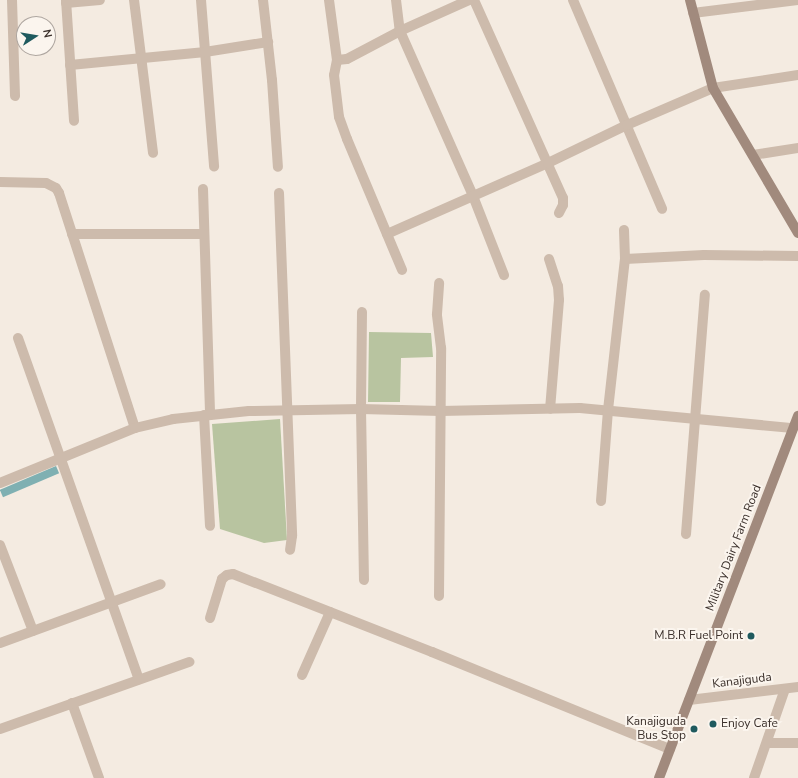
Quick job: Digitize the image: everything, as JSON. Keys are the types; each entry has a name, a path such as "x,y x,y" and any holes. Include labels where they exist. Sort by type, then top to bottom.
{"main road":[{"path":"690,0 713,88 797,228"},
{"name":"Military Dairy Farm Road","path":"659,778 798,416"}],"street":[{"path":"12,0 15,96"},
{"path":"74,121 66,1 100,0"},
{"path":"134,0 153,153"},
{"path":"201,0 214,166"},
{"path":"263,0 268,42 278,167"},
{"path":"329,0 336,60 334,75 340,117 402,270"},
{"path":"396,0 400,31 473,196 504,275"},
{"path":"336,60 347,59 400,31 469,0"},
{"path":"474,0 563,198 563,205 559,213"},
{"path":"573,0 662,209"},
{"path":"693,13 798,0"},
{"path":"70,65 205,52 268,42"},
{"path":"387,234 548,163 627,125 713,88 798,75"},
{"path":"753,155 798,148"},
{"path":"0,182 51,184 59,193 135,428"},
{"path":"203,189 210,526"},
{"path":"279,193 286,410 292,536 290,550"},
{"path":"601,501 608,410 626,259 624,230"},
{"path":"72,234 204,234"},
{"path":"626,259 704,255 798,256"},
{"path":"549,259 558,286 550,409"},
{"path":"439,283 437,314 441,336 439,596"},
{"path":"686,534 705,295"},
{"path":"362,312 361,409 364,580"},
{"path":"18,338 139,680"},
{"path":"0,483 135,428 173,419 207,415 286,410 361,409 441,411 550,409 608,410 793,428"},
{"path":"0,545 32,631"},
{"path":"210,618 222,579 227,575 233,574 670,749"},
{"path":"0,643 161,584"},
{"path":"302,674 330,612"},
{"path":"0,729 189,662"},
{"name":"Kanajiguda","path":"689,700 798,687"},
{"path":"754,778 785,689"},
{"path":"72,704 99,778"},
{"path":"767,742 798,743"}],"green space":[{"path":"369,332 431,333 433,357 401,358 400,402 368,402"},
{"path":"280,419 287,540 264,543 220,529 212,424"}],"water":[{"path":"56,466 59,473 3,497 0,490"}],"place":[{"name":"M.B.R Fuel Point","path":"751,636"},
{"name":"Enjoy Cafe","path":"713,724"},
{"name":"Kanajiguda Bus Stop","path":"694,729"}]}
